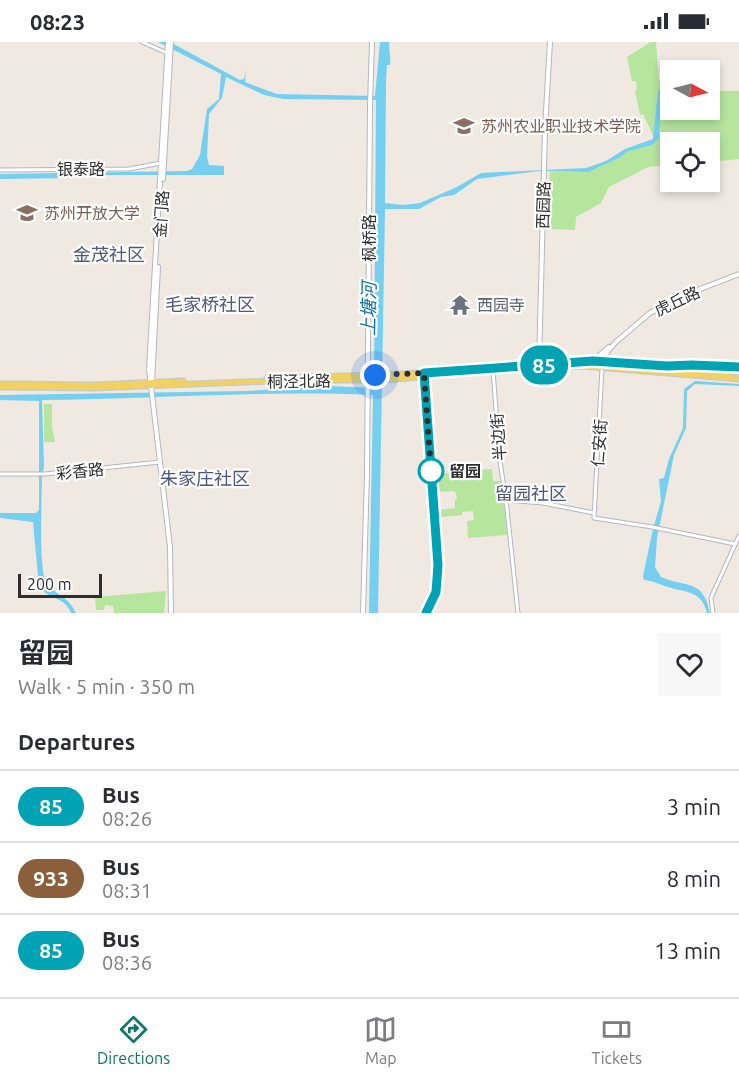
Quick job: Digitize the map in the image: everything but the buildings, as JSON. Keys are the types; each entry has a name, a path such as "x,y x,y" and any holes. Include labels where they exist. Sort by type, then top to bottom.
{"main road":[{"name":"枫桥路","path":"363,613 370,379 372,42"},
{"name":"西园路","path":"539,367 550,42"},
{"name":"金门路","path":"162,170 168,47"},
{"name":"金门路","path":"168,47 150,385 170,547 171,613"},
{"name":"虎丘路","path":"602,368 603,361 617,341 650,313 665,303 739,274"},
{"path":"593,361 617,341"},
{"name":"桐泾北路","path":"539,367 603,361 668,366 739,376"},
{"name":"桐泾北路","path":"0,386 85,388 370,379 493,369 584,366 669,372 695,377 739,376"},
{"name":"桐泾北路","path":"668,366 739,368"}],"street":[{"path":"142,42 168,47"},
{"name":"银泰路","path":"0,170 129,170 161,163"},
{"name":"仁安街","path":"602,368 594,518 735,544"},
{"name":"半边街","path":"493,369 500,462 518,613"},
{"path":"424,374 438,565 436,592 426,613"},
{"name":"彩香路","path":"0,474 45,474 160,462"},
{"path":"506,500 543,503 594,513"},
{"path":"713,613 711,598 739,536"}],"green space":[{"path":"651,42 656,42 660,82 660,120 720,120 720,91 739,91 739,159 720,161 720,132 660,132 660,166 648,167 609,187 601,203 576,217 575,230 548,229 550,172 584,172 626,152 656,142 643,114 640,115 635,91 636,81 632,81 627,57"},
{"path":"44,404 52,404 52,428 55,442 44,442"},
{"name":"留园","path":"492,469 493,481 502,481 507,535 468,538 467,521 474,520 473,511 462,512 462,515 439,517 438,510 455,508 457,499 453,491 438,492 437,474 453,473 454,476 474,474 475,470"},
{"path":"166,591 164,613 114,613 113,606 105,605 104,610 96,610 95,597"}],"water":[{"path":"158,42 170,42 240,80 244,79 246,70 245,82 277,94 375,96 380,42 389,42 390,65 387,65 386,83 385,203 403,205 420,203 457,187 481,173 586,168 606,161 625,149 653,139 660,89 659,138 652,145 626,152 621,157 588,172 539,171 477,179 454,195 441,197 419,209 385,209 378,613 369,613 373,395 249,394 42,400 44,467 42,476 42,565 47,584 66,599 76,613 71,613 65,604 47,594 39,586 33,522 0,518 0,513 36,513 39,510 39,401 0,400 0,395 247,391 329,386 374,388 376,100 283,99 264,95 226,77 222,98 209,114 207,157 209,165 224,166 224,175 84,175 73,178 0,179 0,174 187,171 192,169 200,155 207,109 219,99 221,74"},
{"path":"695,381 739,384 739,386 695,384 687,391 686,428 674,455 657,538 655,567 661,577 698,589 707,602 710,613 707,613 697,596 644,580 643,576 661,501 659,479 664,478 669,459 683,428 684,389"}],"bus line":[{"name":"85","path":"426,613 436,592 438,565 424,373 593,361 667,366 739,367"}],"place":[{"name":"苏州农业职业技术学院","path":"464,126"},
{"name":"苏州开放大学","path":"27,213"},
{"name":"西园寺","path":"460,305"},
{"name":"留园","path":"431,471"}],"district":[{"name":"金茂社区","path":"109,254"},
{"name":"毛家桥社区","path":"210,304"},
{"name":"朱家庄社区","path":"205,478"},
{"name":"留园社区","path":"531,493"}],"route":[{"path":"375,375 424,373 431,471"}],"water label":[{"name":"上塘河","path":"368,309"}]}
